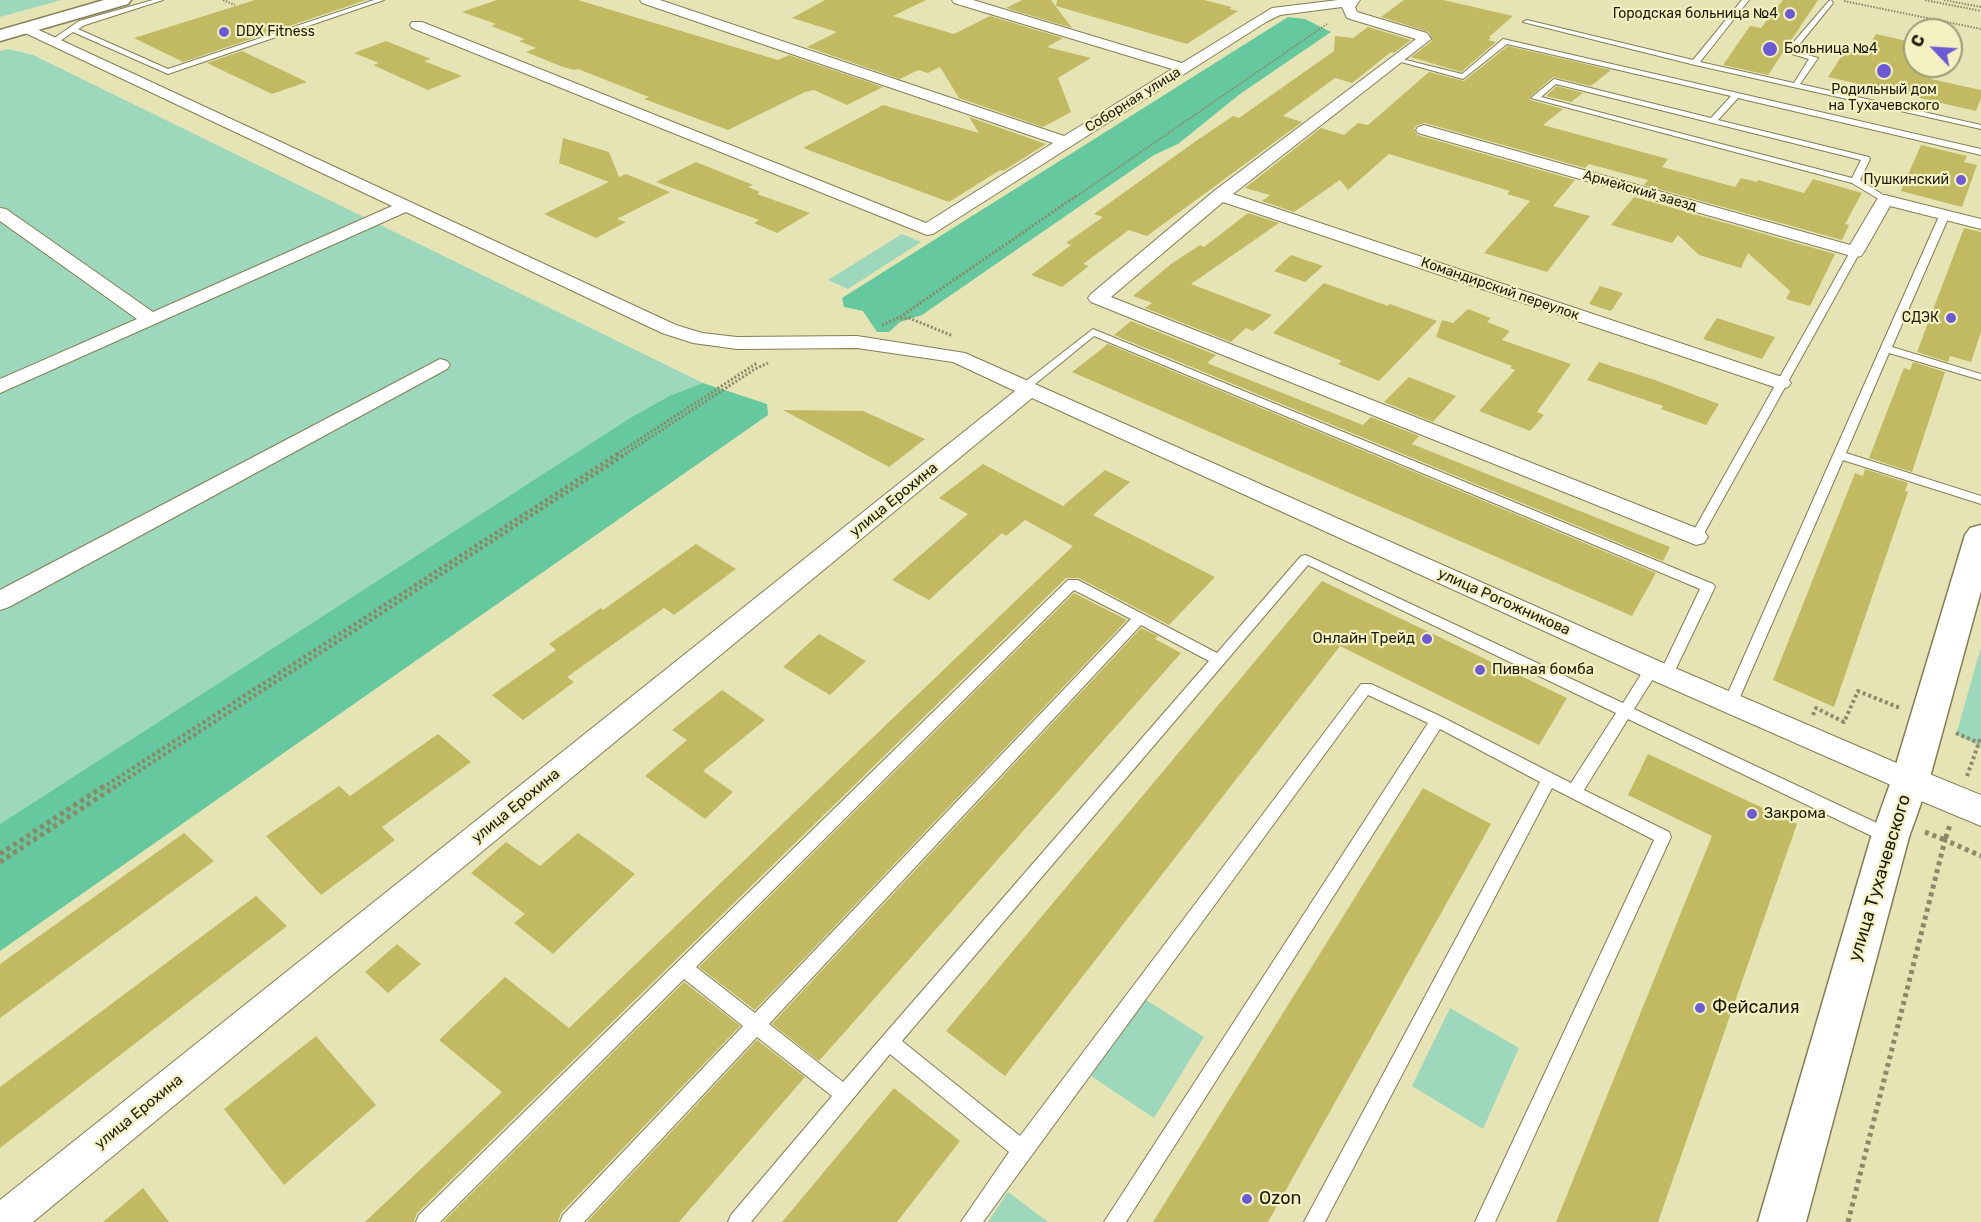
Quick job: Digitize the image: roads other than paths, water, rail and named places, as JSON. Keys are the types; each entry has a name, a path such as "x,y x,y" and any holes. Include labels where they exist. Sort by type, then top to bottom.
{"main road":[{"path":"0,24 84,0"},
{"path":"0,36 122,0"},
{"name":"улица Тухачевского","path":"1782,1222 1890,837 1910,781 1981,535"}],"street":[{"path":"647,0 1066,142"},
{"path":"959,0 1185,68"},
{"path":"1276,0 1295,8"},
{"path":"1352,0 1348,8 1352,15 1424,38 1220,195 1098,298 1696,537"},
{"name":"Соборная улица","path":"417,25 927,230 1261,19 1277,11 1352,0"},
{"name":"улица Рогожникова","path":"26,28 404,207 669,329 700,339 737,343 857,342 958,357 1730,704 1981,811"},
{"name":"Армейский заезд","path":"1424,130 1855,252"},
{"name":"Командирский переулок","path":"1220,195 1781,383"},
{"path":"1855,252 1885,200 1981,224"},
{"path":"0,387 404,207"},
{"path":"0,213 152,320"},
{"path":"0,601 440,365"},
{"name":"улица Ерохина","path":"3,1222 1027,388"}],"lane":[{"path":"54,41 82,23 160,0"},
{"path":"73,29 168,72 381,0"},
{"path":"1695,63 1746,0"},
{"path":"1796,85 1814,58 1789,52 1835,1"},
{"path":"1527,22 1695,63 1981,127"},
{"path":"1398,60 1463,77 1506,41 1981,152"},
{"path":"1855,181 1866,159 1554,81 1535,98 1855,181 1885,200"},
{"path":"1713,120 1736,96"},
{"path":"1730,704 1945,214"},
{"path":"1696,537 1855,252"},
{"path":"1027,388 1094,332 1708,587 1659,672 1626,711 1574,792"},
{"path":"1886,350 1981,377"},
{"path":"1839,455 1981,500"},
{"path":"738,1222 889,1042 1306,559 1890,837"},
{"path":"426,1222 1073,583 1219,660"},
{"path":"570,1222 1140,618"},
{"path":"971,1222 1022,1150 1366,688 1437,721 1663,837 1485,1222"},
{"path":"1114,1222 1437,721"},
{"path":"1314,1222 1549,779"},
{"path":"684,968 845,1095"},
{"path":"889,1042 1022,1150"}],"place":[{"name":"Городская больница №4","path":"1790,14"},
{"name":"DDX Fitness","path":"224,32"},
{"name":"Больница №4","path":"1770,49"},
{"name":"Родильный дом на Тухачевского","path":"1884,71"},
{"name":"Пушкинский","path":"1961,180"},
{"name":"СДЭК","path":"1951,318"},
{"name":"Онлайн Трейд","path":"1427,639"},
{"name":"Пивная бомба","path":"1480,670"},
{"name":"Закрома","path":"1752,814"},
{"name":"Фейсалия","path":"1700,1008"},
{"name":"Ozon","path":"1247,1199"}]}
